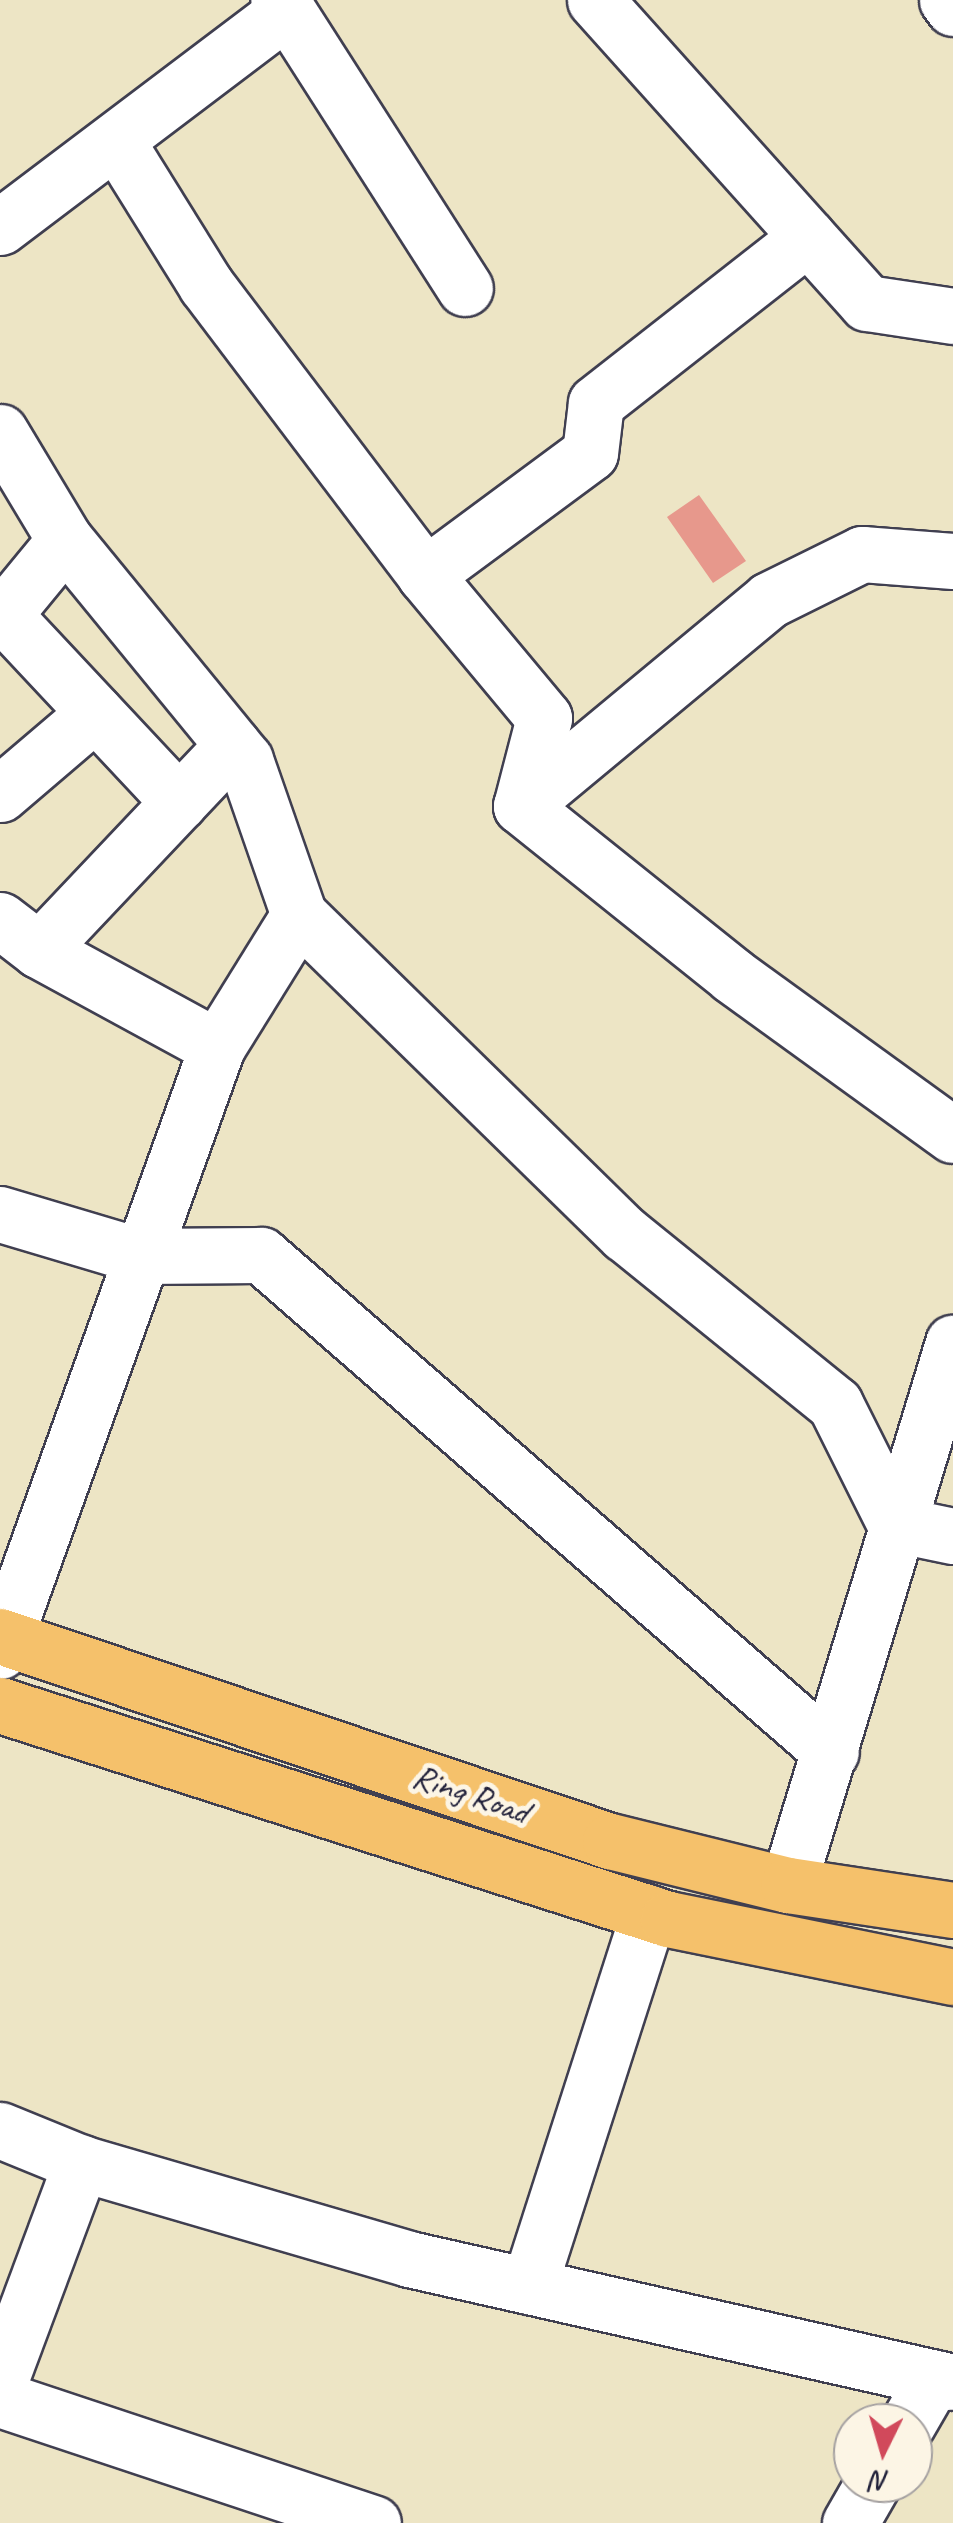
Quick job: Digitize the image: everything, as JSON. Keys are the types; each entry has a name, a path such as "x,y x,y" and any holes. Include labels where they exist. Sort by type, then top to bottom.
{"main road":[{"name":"Ring Road","path":"2,1641 610,1841 788,1885 953,1910"},
{"name":"Ring Road","path":"0,1705 675,1919 953,1977"}],"street":[{"path":"594,0 867,303 953,316"},
{"path":"947,0 953,8"},
{"path":"0,227 117,142 283,5 465,288"},
{"path":"117,142 206,285 425,575 544,718 521,806"},
{"path":"425,575 590,453 596,403 808,237"},
{"path":"1,435 65,540 233,745 268,812 299,916 625,1234 835,1404 895,1524"},
{"path":"65,540 1,615 179,802"},
{"path":"521,806 769,600 862,554 953,561"},
{"path":"0,794 95,713"},
{"path":"217,1047 19,935 179,802 233,745"},
{"path":"521,806 733,976 953,1135"},
{"path":"2,1641 217,1047 299,916"},
{"path":"0,1214 142,1256 261,1255 830,1752"},
{"path":"788,1885 953,1343"},
{"path":"895,1524 953,1536"},
{"path":"530,2286 675,1919 718,1867"},
{"path":"0,2130 80,2162 408,2258 530,2286 931,2394"},
{"path":"0,2381 80,2162"},
{"path":"0,2399 372,2523"}],"building":[{"path":"699,495 746,561 713,583 667,517"}]}
